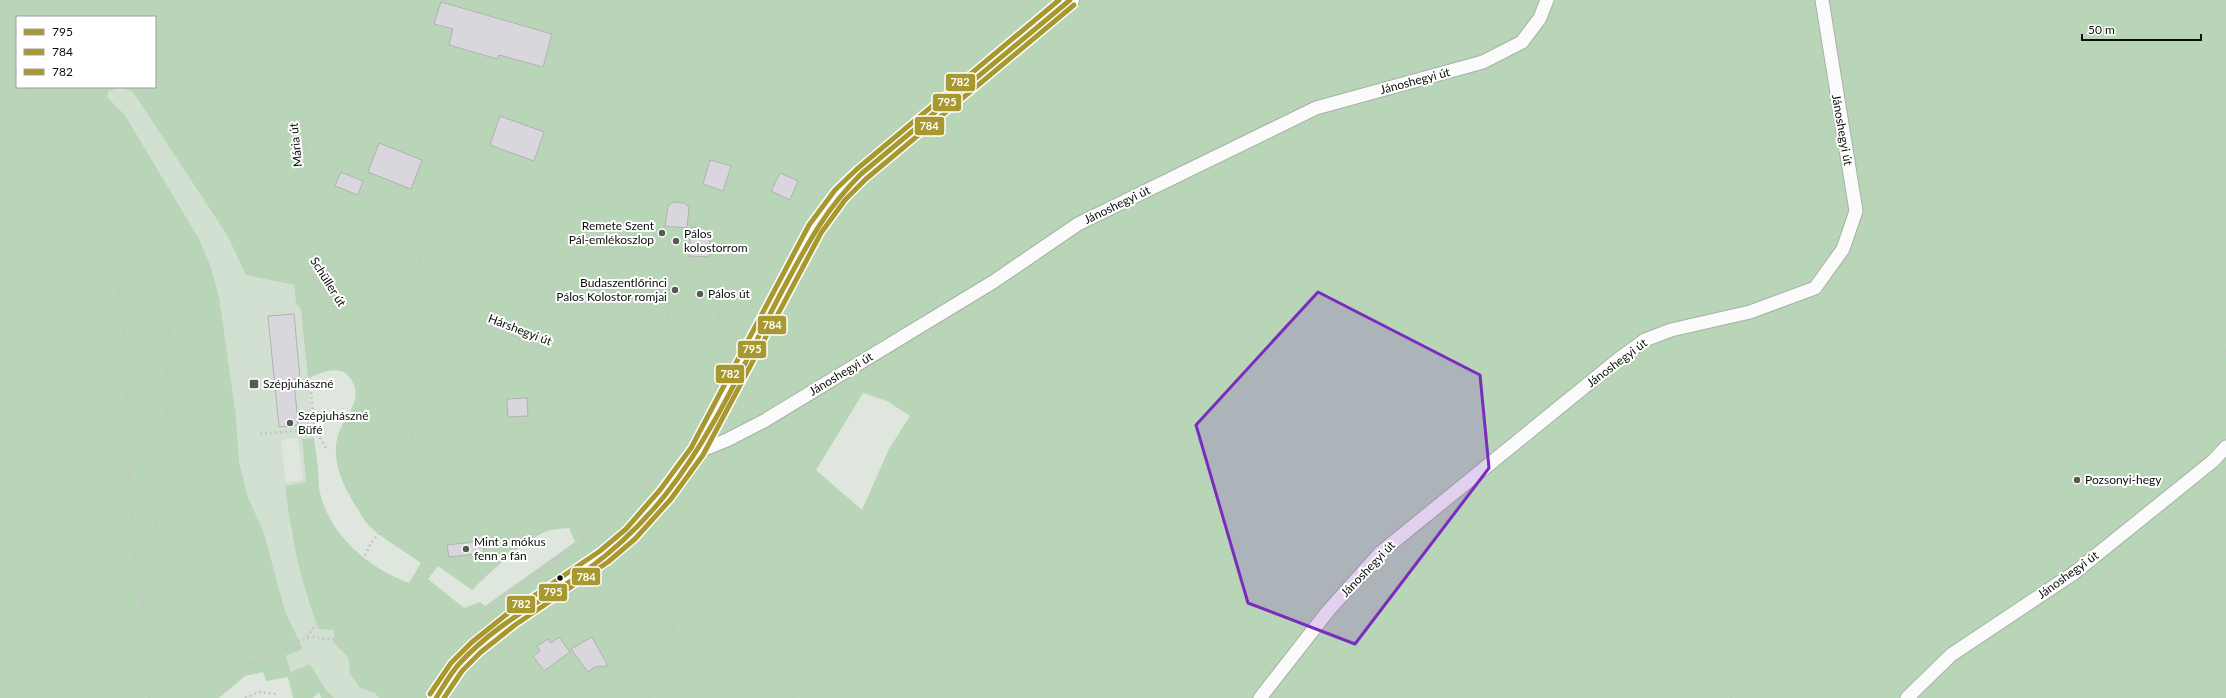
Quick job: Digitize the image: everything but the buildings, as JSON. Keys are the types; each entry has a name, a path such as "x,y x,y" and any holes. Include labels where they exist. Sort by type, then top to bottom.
{"main road":[{"path":"436,698 460,663 473,650 510,620 604,557 628,537 674,485 697,452 712,426 821,219 840,195 861,174 1070,0"}],"street":[{"name":"Jánoshegyi út","path":"697,452 727,440 764,421 993,282 1078,224 1316,108 1483,62 1522,42 1540,18 1547,0"},
{"name":"Jánoshegyi út","path":"1260,698 1328,611 1380,553 1620,358 1645,340 1671,330 1750,312 1815,288 1844,249 1856,211 1822,0"},
{"path":"712,426 727,440"},
{"name":"Jánoshegyi út","path":"1907,698 1951,655 2074,573 2213,461 2226,447"}],"path":[{"name":"Schüller út","path":"159,0 198,13 208,19 225,43 242,90 248,139 253,157 262,178 288,213 300,242 303,264 386,389 412,437 419,485 429,584"},
{"name":"Mária út","path":"300,242 298,204 308,173 302,115 320,33 308,0"},
{"path":"936,301 940,290 965,254 1036,174 1082,103 1113,65 1152,0"},
{"path":"1602,0 1655,7"},
{"path":"794,698 816,639 858,545 884,514 934,465 965,439 976,420 1008,398 1170,365 1408,241 1532,170 1588,144 1621,123 1639,82 1657,0"},
{"path":"0,68 16,76"},
{"path":"27,88 84,135 109,153 127,161 137,176 156,224 172,252 176,266 168,351 166,446 163,462 156,477 159,514 152,550 152,574 150,585 144,595 142,607 138,610 140,643 156,673 149,698"},
{"path":"0,117 62,170 85,198 104,232 116,270 123,331 134,551 142,607 156,618 190,630 230,649 270,659"},
{"path":"410,302 422,249 437,216"},
{"path":"661,399 665,373 667,324 675,245"},
{"path":"476,620 498,605 496,602 584,538 568,491 558,445 551,436 532,345 568,255 574,251 593,253 602,250 699,260 717,272 721,290 717,333 694,362 665,373"},
{"path":"253,275 303,264"},
{"name":"Hárshegyi út","path":"312,276 410,302 480,324 532,345 591,366 661,399 712,426"},
{"path":"320,289 302,306 315,430 327,450"},
{"path":"923,324 953,350 978,356 985,360 986,368 1001,392 1008,398"},
{"path":"2107,488 2158,424 2215,369 2226,350"},
{"path":"412,437 440,431 547,420"},
{"path":"470,428 501,455 547,472 568,491"},
{"path":"260,434 315,430"},
{"path":"306,638 364,558 371,543 419,485 440,431"},
{"path":"650,698 672,635 690,556 707,493 723,462 727,440"},
{"path":"1730,698 1778,669 1805,659 1937,595 2107,488 2158,469 2213,442"},
{"path":"2020,542 2044,553 2074,573"},
{"path":"1937,595 1958,612 1971,642"},
{"path":"521,634 510,646 510,661 536,698"},
{"path":"0,690 261,662 270,659 288,647 306,638 328,638 443,655"},
{"path":"245,698 259,692 278,694"}],"highlighted area":[{"path":"1318,292 1480,375 1489,468 1355,644 1248,603 1196,425"}],"shaded area":[{"path":"118,88 123,88 133,92 227,235 246,275 294,285 296,304 301,309 314,438 302,440 306,482 290,529 308,601 335,630 334,643 348,657 350,674 360,688 375,693 379,698 334,698 326,690 310,664 292,672 286,656 303,649 285,611 264,533 248,497 239,462 236,416 219,296 199,239 125,115 107,97 109,91","holes":["298,438 303,480 286,482 281,440"]}],"green space":[{"path":"0,0 2226,0 2226,698 379,698 375,693 360,688 350,674 348,657 334,643 334,630 319,629 301,576 290,523 285,486 306,482 302,439 314,438 318,464 319,490 325,509 332,523 353,548 366,559 394,577 409,583 421,563 381,536 368,524 348,493 343,483 337,463 336,442 341,426 354,404 356,392 354,385 345,373 334,370 308,378 301,309 296,304 294,285 246,275 227,235 133,92 123,88 156,88 156,16 16,16 16,88 118,88 109,91 107,97 125,115 199,239 210,265 219,296 236,416 239,462 248,497 264,533 285,611 303,649 286,656 291,672 310,664 326,690 334,698 321,698 319,692 313,698 293,698 288,677 266,681 263,672 245,676 219,698 0,698","holes":["863,393 887,401 910,416 889,449 862,510 816,470","569,528 575,542 485,606 480,602 464,608 428,579 438,566 472,590 528,541 547,531"]}],"transit line":[{"name":"782","path":"430,694 451,663 472,642 507,614 600,551 626,529 660,490 691,448 809,225 835,190 857,169 1059,0"},
{"name":"795","path":"436,698 459,664 473,650 520,613 598,562 639,525 666,494 699,447 714,421 808,244 826,215 848,188 861,174 1070,0"},
{"name":"784","path":"444,698 462,671 481,652 515,625 608,562 635,539 671,499 703,455 821,233 845,200 866,179 1074,5"}],"place":[{"name":"Remete Szent Pál-emlékoszlop","path":"662,233"},
{"name":"Pálos kolostorrom","path":"676,241"},
{"name":"Budaszentlőrinci Pálos Kolostor romjai","path":"675,290"},
{"name":"Pálos út","path":"700,294"},
{"name":"Szépjuhászné","path":"254,384"},
{"name":"Szépjuhászné Büfé","path":"290,423"},
{"name":"Pozsonyi-hegy","path":"2077,480"},
{"name":"Mint a mókus fenn a fán","path":"466,549"}]}
